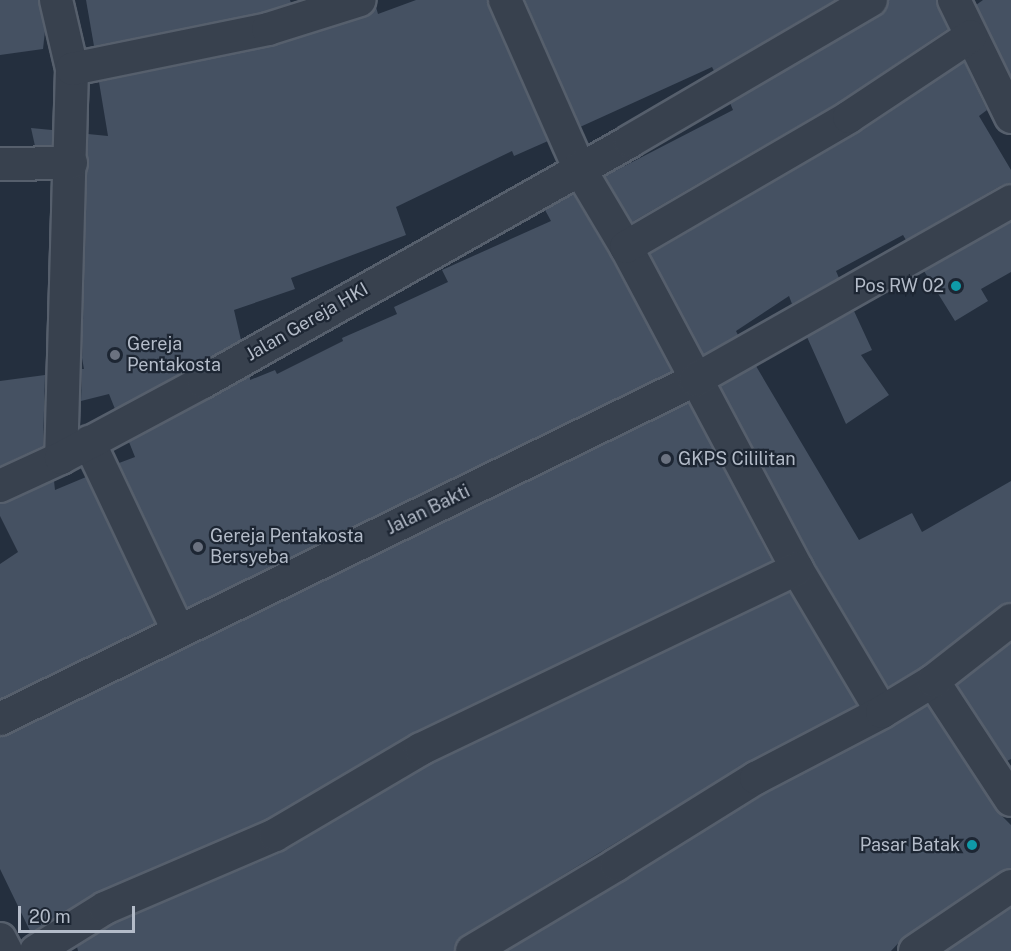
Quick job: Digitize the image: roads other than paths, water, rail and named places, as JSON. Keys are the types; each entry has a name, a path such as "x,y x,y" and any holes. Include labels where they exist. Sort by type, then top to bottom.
{"street":[{"path":"56,0 72,69 61,458"},
{"path":"72,69 268,29 360,0"},
{"path":"505,0 579,168 626,247 695,380 752,480 797,569 882,712"},
{"name":"Jalan Gereja HKI","path":"0,486 61,458 203,382 630,141 871,0"},
{"path":"954,0 1011,117"},
{"path":"626,247 849,117 971,36"},
{"path":"0,164 71,163"},
{"name":"Jalan Bakti","path":"0,719 178,630 695,380 1011,201"},
{"path":"89,442 178,630"},
{"path":"36,951 105,908 275,835 421,749 797,569"},
{"path":"472,951 616,866 756,778 882,712 933,681 1011,620"},
{"path":"933,681 1009,793"},
{"path":"915,951 1011,886"},
{"path":"0,939 6,951"}],"place":[{"name":"Pos RW 02","path":"956,286"},
{"name":"Gereja Pentakosta","path":"115,355"},
{"name":"GKPS Cililitan","path":"666,459"},
{"name":"Gereja Pentakosta Bersyeba","path":"198,547"},
{"name":"Pasar Batak","path":"972,845"}]}
